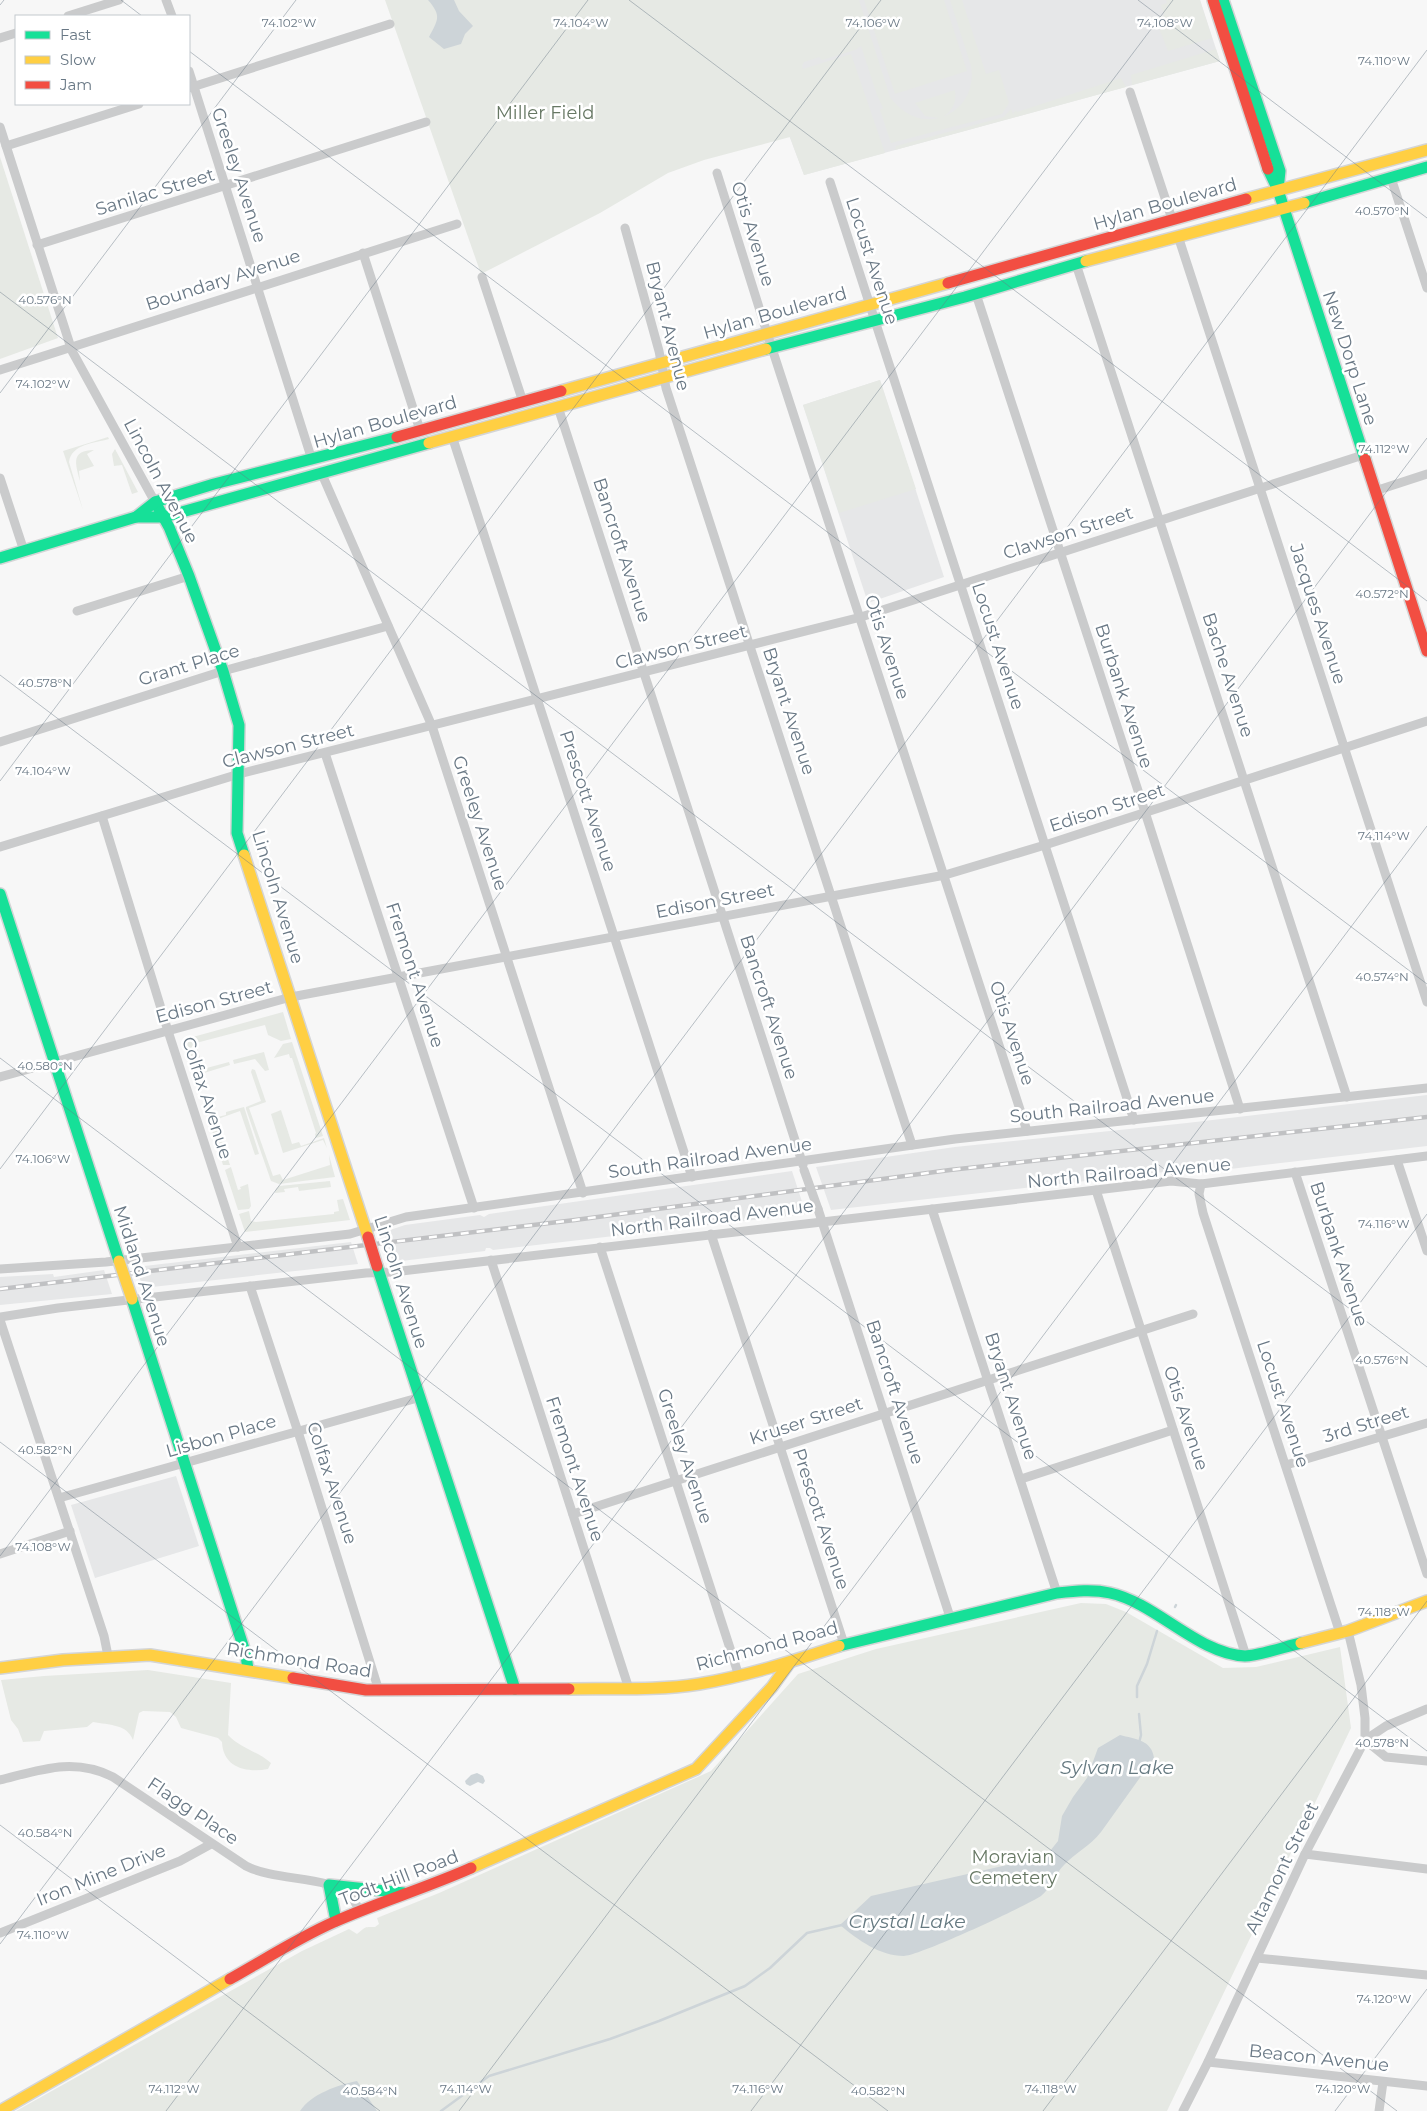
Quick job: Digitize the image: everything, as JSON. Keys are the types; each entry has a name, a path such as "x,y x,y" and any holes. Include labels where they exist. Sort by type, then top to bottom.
{"main road":[{"name":"New Dorp Lane","path":"1213,0 1270,174 1278,190 1427,651"},
{"name":"New Dorp Lane","path":"1223,0 1280,171 1278,190"},
{"name":"Hylan Boulevard","path":"136,517 155,502 214,484 312,460 523,402 869,304 1107,240 1172,219 1427,150"},
{"name":"Hylan Boulevard","path":"0,558 136,517 164,517 602,394 976,294 1076,264 1427,167"},
{"path":"970,277 976,294"},
{"path":"598,380 602,394"},
{"name":"Lincoln Avenue","path":"155,502 170,527 189,576 223,671 239,725 238,833 515,1689"},
{"name":"Midland Avenue","path":"0,894 246,1655 248,1670"},
{"name":"Richmond Road","path":"0,1668 108,1656 150,1655 248,1670 339,1687 379,1690 629,1689 698,1684 739,1676 844,1644 950,1617 1057,1593 1089,1590 1111,1593 1130,1600 1218,1650 1246,1656 1344,1632 1427,1601"},
{"name":"Todt Hill Road","path":"0,2111 336,1921 407,1893 431,1886 696,1769 772,1687 790,1662"},
{"path":"336,1921 329,1885 407,1893"}],"street":[{"path":"71,15 119,0"},
{"path":"166,0 172,15"},
{"path":"191,88 390,24"},
{"path":"0,38 15,32"},
{"name":"Greeley Avenue","path":"191,88 225,187 312,460"},
{"path":"1130,92 1172,219"},
{"path":"6,146 136,105"},
{"name":"Sanilac Street","path":"37,246 426,122"},
{"name":"Lincoln Avenue","path":"0,127 70,346 155,502"},
{"name":"Otis Avenue","path":"717,174 1027,1131"},
{"path":"1391,178 1427,288"},
{"name":"Locust Avenue","path":"830,182 1134,1120"},
{"name":"Boundary Avenue","path":"0,370 257,286 457,224"},
{"name":"Bryant Avenue","path":"626,228 661,363 663,378 912,1145"},
{"name":"Jacques Avenue","path":"1178,236 1427,1002"},
{"path":"363,253 420,430"},
{"name":"Bache Avenue","path":"1076,264 1347,1097"},
{"path":"482,277 523,402"},
{"name":"Burbank Avenue","path":"976,294 1240,1109"},
{"name":"Bancroft Avenue","path":"558,407 950,1617"},
{"name":"Prescott Avenue","path":"452,436 692,1177"},
{"name":"Clawson Street","path":"0,847 239,774 861,617 1363,455"},
{"name":"Greeley Avenue","path":"321,472 432,726 584,1193"},
{"path":"1375,491 1427,474"},
{"path":"0,478 24,551"},
{"path":"77,611 189,576"},
{"name":"Grant Place","path":"0,742 223,671 388,626"},
{"name":"Edison Street","path":"0,1077 291,997 945,875 1045,845 1427,721"},
{"name":"Fremont Avenue","path":"325,753 474,1208"},
{"name":"Colfax Avenue","path":"102,816 168,1031 238,1247"},
{"name":"South Railroad Avenue","path":"0,1269 119,1261 367,1233 406,1217 692,1177 803,1166 912,1145 1427,1088"},
{"name":"North Railroad Avenue","path":"0,1319 132,1300 378,1269 491,1260 1171,1182 1201,1184 1427,1156"},
{"path":"1397,1160 1427,1251"},
{"name":"Burbank Avenue","path":"1295,1172 1427,1574"},
{"name":"Locust Avenue","path":"1201,1184 1199,1194 1203,1213 1286,1465 1344,1632"},
{"name":"Otis Avenue","path":"1096,1190 1246,1656"},
{"name":"Bryant Avenue","path":"932,1209 989,1379 1057,1593"},
{"name":"Prescott Avenue","path":"711,1234 844,1644"},
{"name":"Greeley Avenue","path":"600,1248 739,1676"},
{"name":"Fremont Avenue","path":"491,1260 629,1689"},
{"name":"Colfax Avenue","path":"250,1286 298,1431 379,1690"},
{"name":"Kruser Street","path":"573,1514 1193,1314"},
{"path":"0,1319 104,1636 108,1656"},
{"name":"Lisbon Place","path":"59,1498 421,1397"},
{"name":"3rd Street","path":"1286,1465 1427,1423"},
{"path":"1020,1479 1173,1430"},
{"path":"0,1554 70,1531"},
{"name":"Altamont Street","path":"1183,2111 1208,2062 1305,1854 1364,1740 1365,1718 1361,1685 1344,1632"},
{"path":"1427,1709 1386,1726 1364,1740 1386,1757 1427,1761"},
{"name":"Flagg Place","path":"0,1780 70,1765 95,1769 113,1777 211,1844 256,1871 329,1885 348,1894 360,1911"},
{"name":"Iron Mine Drive","path":"0,1933 180,1861 211,1844"},
{"path":"1305,1854 1427,1869"},
{"path":"1257,1958 1427,1975"},
{"name":"Beacon Avenue","path":"1208,2062 1427,2086"},
{"path":"1379,2111 1383,2082"}],"shaded area":[{"path":"738,0 1200,0 1220,61 804,175"},
{"path":"880,380 944,577 868,603 803,405"},
{"path":"1427,1095 1427,1146 1196,1173 1173,1171 831,1210 816,1167 955,1147 1187,1123"},
{"path":"792,1171 806,1214 493,1250 486,1248 485,1251 393,1262 384,1232 405,1225 480,1215 484,1217 489,1214"},
{"path":"351,1242 358,1264 143,1288 136,1267"},
{"path":"104,1270 112,1294 0,1305 0,1277 53,1274 54,1277"},
{"path":"176,1476 199,1546 95,1578 71,1505"}],"green space":[{"name":"Miller Field","path":"385,0 859,0 890,97 905,112 918,118 932,119 939,118 925,116 915,103 955,90 953,106 943,117 962,103 969,90 972,74 971,66 950,0 962,0 986,74 999,70 1009,103 1002,114 891,143 880,110 883,108 861,46 855,50 822,60 819,57 804,62 802,65 803,69 851,54 885,153 804,175 790,137 704,160 668,173 600,213 481,274"},
{"path":"864,0 944,0 967,71 895,94"},
{"path":"1166,0 1200,0 1212,38 1168,51 1155,18 1164,15 1161,5 1167,3"},
{"path":"1216,49 1220,61 1132,85 1131,75"},
{"path":"1121,78 1126,87 895,150 896,146 1004,117 1011,109 1013,114 1016,110 1017,112"},
{"path":"0,157 58,338 0,359"},
{"path":"880,380 916,489 839,513 803,405"},
{"path":"108,437 109,439 84,445 74,451 71,456 69,462 83,510 63,451"},
{"path":"115,449 138,492 132,494 122,465 114,466 112,454"},
{"path":"94,450 87,454 94,466 79,471 80,481 76,459 81,453"},
{"path":"283,1012 291,1039 281,1041 268,1035 265,1025 196,1043 203,1069 229,1062 230,1065 194,1076 182,1040"},
{"path":"292,1042 323,1136 316,1138 292,1058 290,1058 289,1054 274,1058 283,1044"},
{"path":"264,1052 269,1070 265,1071 255,1059 234,1064 233,1060"},
{"path":"252,1069 255,1070 266,1102 249,1108 273,1176 280,1174 283,1180 330,1165 329,1155 335,1177 279,1184 271,1181 246,1109 246,1107 261,1101 251,1072"},
{"path":"200,1093 209,1119 226,1115 226,1112 244,1107 259,1154 255,1155 240,1111 215,1120 230,1165 223,1165"},
{"path":"281,1110 292,1144 299,1142 301,1146 324,1138 327,1148 323,1140 283,1153 271,1114"},
{"path":"231,1167 238,1190 241,1189 240,1187 248,1184 251,1206 249,1209 238,1210 225,1170"},
{"path":"330,1181 331,1187 299,1191 298,1187 284,1189 285,1192 275,1193 279,1186"},
{"path":"343,1199 350,1220 245,1232 239,1214 249,1211 251,1221 256,1222 334,1214 334,1212 339,1211 337,1200"},
{"name":"Moravian Cemetery","path":"1081,1603 1106,1604 1126,1612 1223,1668 1256,1667 1340,1647 1351,1728 1167,2111 16,2111 302,1951 349,1929 357,1934 365,1928 375,1927 379,1924 377,1918 439,1893 711,1771 798,1674 876,1649"},
{"path":"148,1670 231,1683 228,1735 271,1763 268,1769 244,1769 231,1763 223,1751 222,1742 218,1738 181,1728 176,1717 170,1712 143,1711 139,1713 133,1740 122,1728 93,1722 87,1727 44,1731 40,1741 23,1742 18,1729 11,1720 1,1680"}],"water":[{"path":"428,0 454,0 459,11 473,26 465,34 461,44 444,49 429,37 435,26 437,14"},
{"name":"Crystal Lake","path":"1120,1735 1142,1741 1150,1747 1154,1758 1101,1832 1064,1865 1041,1896 950,1940 904,1956 878,1950 840,1925 871,1896 1046,1856 1058,1841 1062,1816 1087,1778 1098,1748"},
{"path":"477,1773 483,1776 485,1781 483,1784 478,1782 470,1786 466,1784 465,1781 471,1775"},
{"path":"357,2081 377,2111 300,2111 318,2095"}],"waterway":[{"path":"1137,1697 1137,1686 1147,1664 1157,1631"},
{"path":"1139,1714 1141,1735 1139,1743"},
{"path":"441,2111 489,2076 610,2039 745,1986 770,1968 807,1933 842,1925"}],"railway":[{"path":"0,1289 575,1220 950,1170 1427,1117"}],"traffic: fast":[{"path":"1223,0 1280,171 1278,190"},
{"path":"1304,203 1427,167"},
{"path":"1268,169 1278,190 1365,459"},
{"path":"766,349 965,297 1086,261"},
{"path":"136,517 155,502 214,484 397,437"},
{"path":"0,558 136,517 164,517 429,443"},
{"path":"155,502 169,527 189,576 223,671 239,725 237,833 244,855"},
{"path":"0,894 119,1261"},
{"path":"377,1266 515,1689"},
{"path":"132,1299 246,1655 248,1670"},
{"path":"839,1646 1057,1593 1084,1591 1104,1592 1127,1598 1194,1638 1228,1653 1251,1656 1301,1643"},
{"path":"336,1921 329,1885 404,1893"}],"traffic: slow":[{"path":"1246,199 1427,150"},
{"path":"1086,261 1304,203"},
{"path":"561,391 948,283"},
{"path":"429,443 766,349"},
{"path":"244,855 368,1237"},
{"path":"119,1261 132,1299"},
{"path":"1301,1643 1348,1631 1427,1601"},
{"path":"569,1689 650,1688 699,1684 787,1663 839,1646"},
{"path":"0,1668 63,1660 150,1655 293,1678"},
{"path":"471,1868 696,1769 772,1687 790,1662"},
{"path":"0,2111 230,1979"}],"traffic: jam":[{"path":"1213,0 1268,169"},
{"path":"948,283 1246,199"},
{"path":"397,437 561,391"},
{"path":"1365,459 1427,651"},
{"path":"368,1237 377,1266"},
{"path":"293,1678 366,1690 569,1689"},
{"path":"230,1979 294,1942 334,1922 471,1868"}],"water label":[{"name":"Sylvan Lake","path":"1117,1767"}]}
